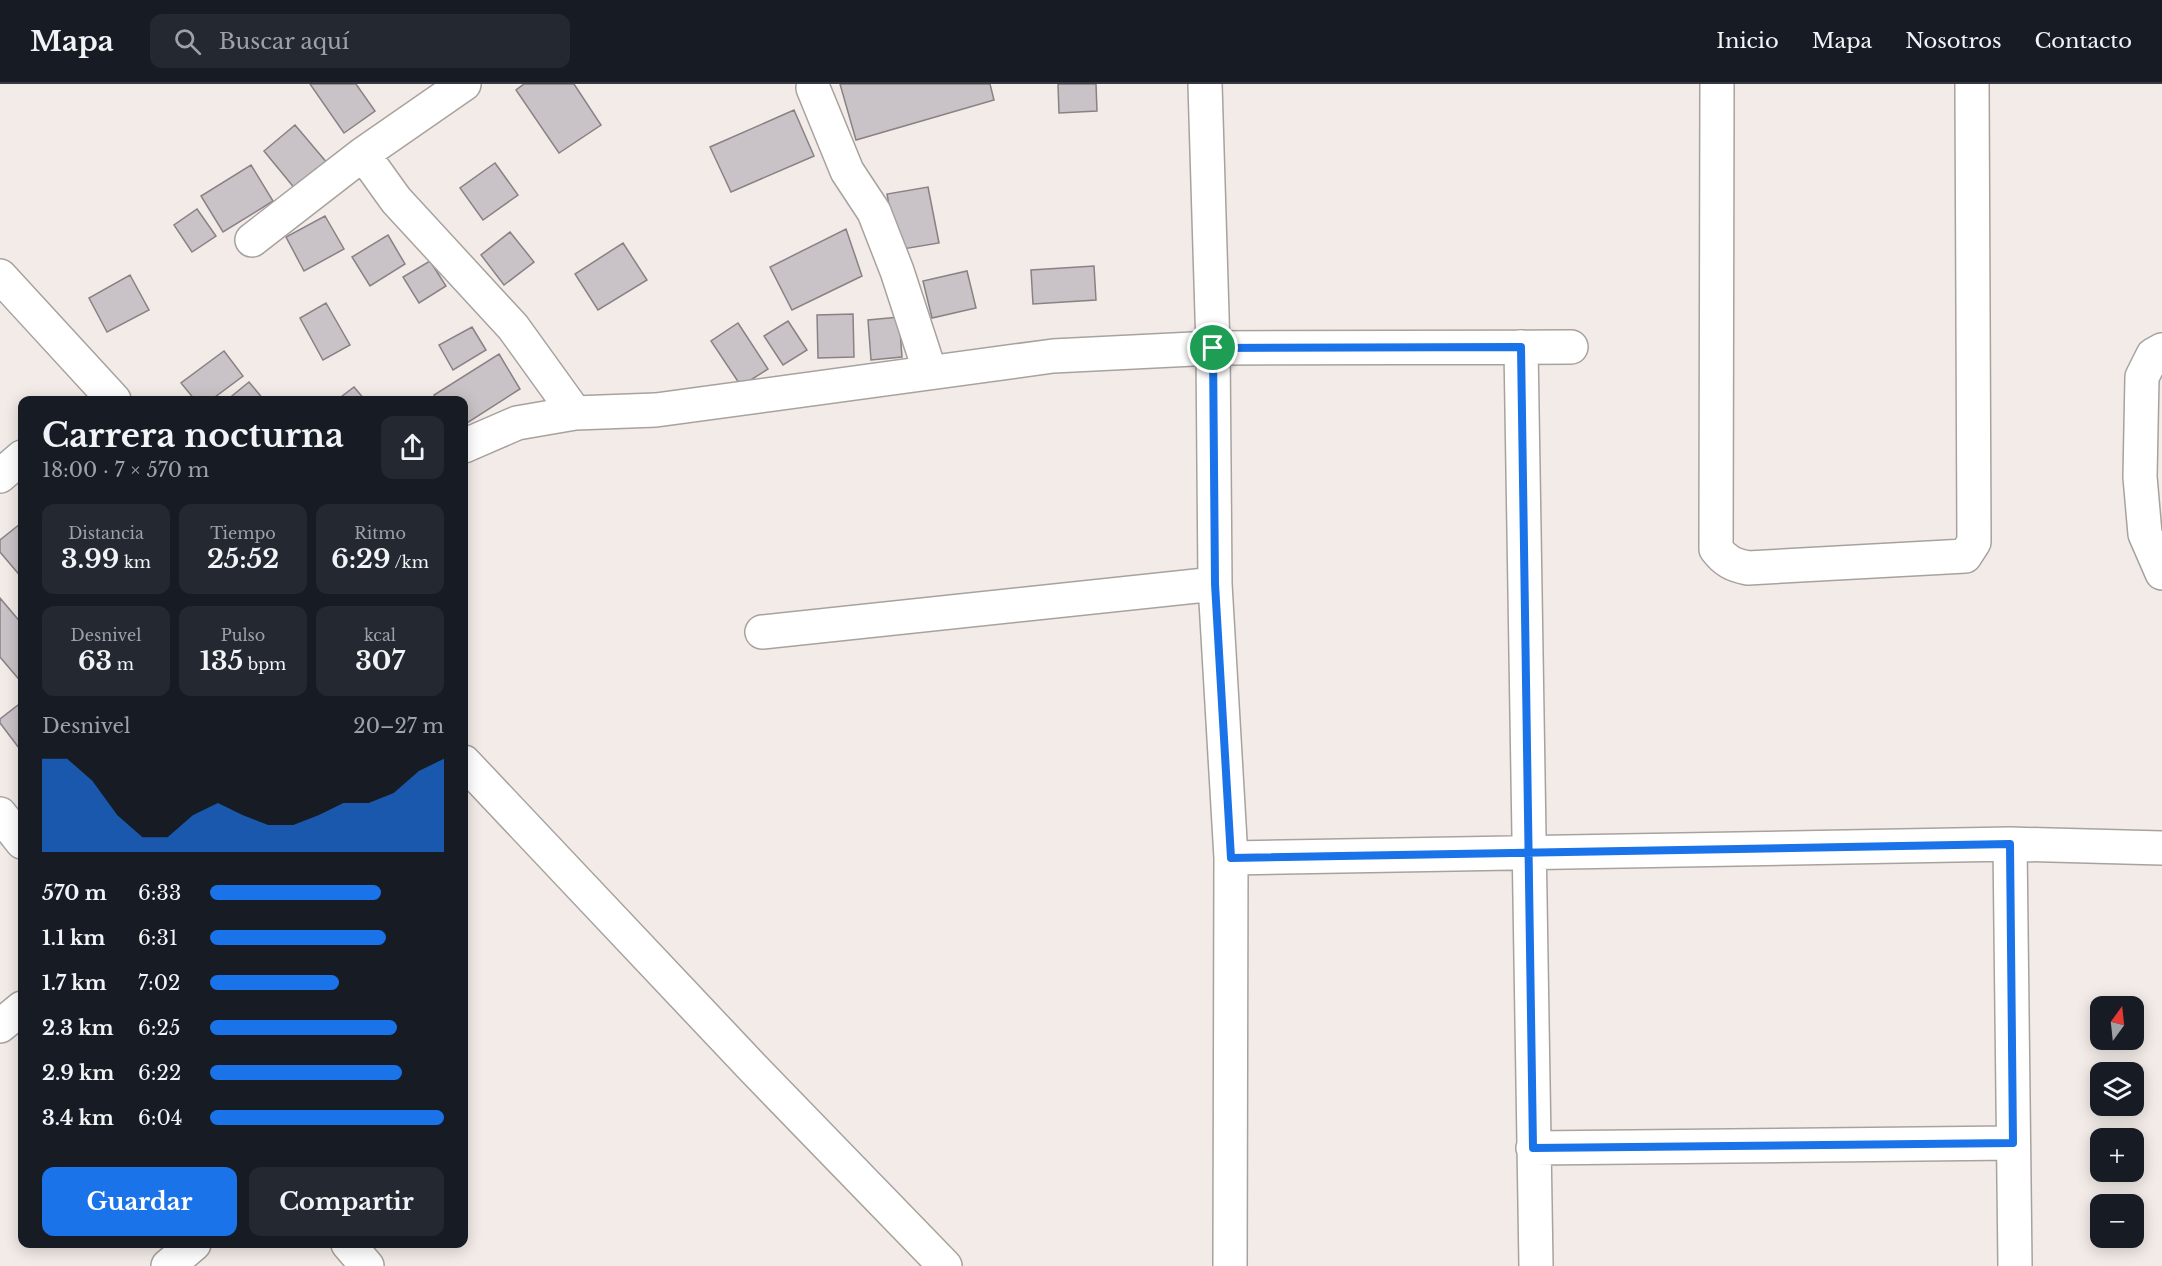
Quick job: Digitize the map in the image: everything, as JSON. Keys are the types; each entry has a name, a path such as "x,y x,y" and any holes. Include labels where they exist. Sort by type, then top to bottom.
{"street":[{"path":"252,240 363,154 465,84"},
{"path":"1205,84 1213,348 1215,584 1231,858 1230,1266"},
{"path":"1717,84 1716,549 1724,559 1734,565 1748,568 1965,556 1974,542 1972,84"},
{"path":"813,88 848,171 874,212 897,271 930,372"},
{"path":"363,154 396,201 513,327 575,413"},
{"path":"0,276 101,396"},
{"path":"1521,347 1536,1266"},
{"path":"468,445 517,423 575,413 656,410 1053,356 1213,348 1571,347"},
{"path":"2162,350 2153,355 2142,377 2140,477 2145,534 2162,573"},
{"path":"0,476 18,460"},
{"path":"762,632 1215,584"},
{"path":"468,766 752,1067 945,1266"},
{"path":"0,814 18,837"},
{"path":"2010,844 2014,1266"},
{"path":"1231,858 2010,844 2162,848"},
{"path":"0,1026 18,1011"},
{"path":"1533,1148 2013,1143"},
{"path":"168,1266 189,1248"},
{"path":"351,1248 367,1266"}],"building":[{"path":"310,84 356,84 375,111 344,133"},
{"path":"524,84 574,84 601,125 559,153 516,90"},
{"path":"840,84 990,84 994,100 856,140"},
{"path":"1058,84 1096,84 1097,111 1059,113"},
{"path":"794,110 814,156 731,192 710,147"},
{"path":"295,125 328,164 296,190 264,151"},
{"path":"495,163 518,195 483,220 460,188"},
{"path":"251,165 273,201 223,232 201,196"},
{"path":"928,187 939,243 897,250 887,194"},
{"path":"197,209 216,236 192,252 174,225"},
{"path":"325,216 344,249 304,271 286,237"},
{"path":"846,229 862,276 792,310 770,267"},
{"path":"510,232 534,262 504,285 481,255"},
{"path":"388,235 405,264 370,286 352,257"},
{"path":"623,243 647,280 598,310 575,274"},
{"path":"430,261 446,286 419,303 403,277"},
{"path":"1094,266 1096,300 1033,304 1031,270"},
{"path":"967,271 976,308 932,318 923,281"},
{"path":"130,275 149,310 107,332 89,298"},
{"path":"326,303 350,345 323,360 300,318"},
{"path":"853,314 854,357 818,358 817,315"},
{"path":"899,317 902,357 871,360 868,320"},
{"path":"788,321 807,350 783,365 764,336"},
{"path":"738,323 768,369 741,386 711,341"},
{"path":"472,327 486,350 453,370 439,345"},
{"path":"224,351 243,376 216,396 192,396 181,383"},
{"path":"499,354 520,389 468,422 468,396 434,395"},
{"path":"249,382 261,396 232,396"},
{"path":"354,387 362,396 342,396"},
{"path":"18,526 18,573 0,552 0,540"},
{"path":"0,598 18,619 18,678 0,657"},
{"path":"18,705 18,747 0,723 0,719"}],"route":[{"path":"1213,348 1215,584 1231,858 1528,854 2010,844 2013,1143 1533,1148 1528,854 1521,347 1213,348"}]}
